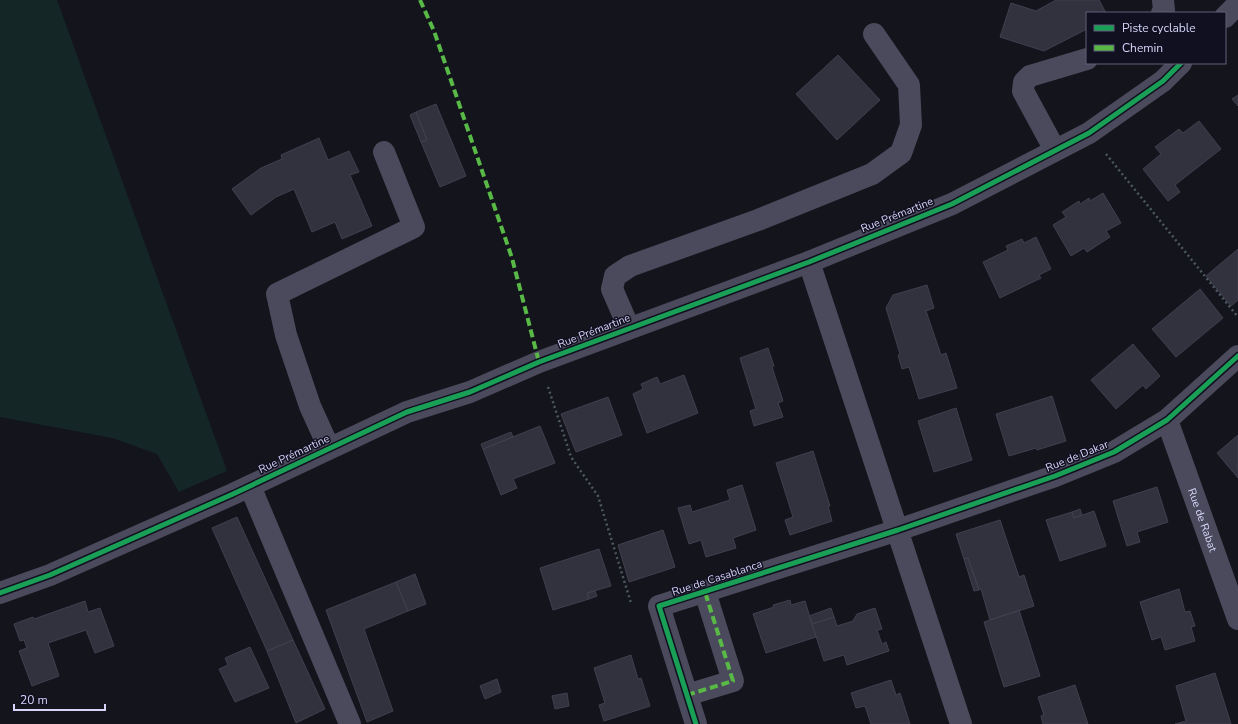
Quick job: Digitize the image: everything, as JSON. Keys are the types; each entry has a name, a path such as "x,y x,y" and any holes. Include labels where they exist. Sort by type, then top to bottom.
{"street":[{"path":"1163,0 1164,10 1163,12"},
{"path":"1226,17 1238,4"},
{"path":"629,328 612,289 615,276 630,266 758,220 872,174 901,153 911,125 909,85 874,34"},
{"path":"1055,150 1024,91 1024,82 1030,76 1086,59"},
{"name":"Rue Prémartine","path":"0,593 50,575 250,486 407,412 470,392 539,362 809,262 952,204 1089,133 1163,81 1180,64"},
{"path":"330,448 310,406 286,335 277,294 414,227 384,152"},
{"path":"809,262 961,724"},
{"name":"Rue de Dakar","path":"898,530 1055,476 1114,452 1167,420 1238,356"},
{"name":"Rue de Rabat","path":"1167,420 1238,619"},
{"path":"250,486 350,724"},
{"name":"Rue de Casablanca","path":"659,606 898,530"},
{"name":"Rue de Casablanca","path":"688,695 733,680 705,592"},
{"path":"659,606 696,724"}],"path":[{"path":"1089,133 1238,317"},
{"path":"539,362 571,457 598,496 634,613 659,606"}],"shaded area":[{"path":"0,0 57,0 227,471 179,492 157,454 112,438 0,417"}],"building":[{"path":"1056,0 1099,0 1105,12 1086,12 1086,30 1044,51 1000,37 1011,3 1036,11"},
{"path":"838,55 880,100 837,140 796,94"},
{"path":"1238,95 1238,106 1232,99"},
{"path":"436,104 466,176 440,187 421,142 427,140 416,112"},
{"path":"416,112 427,140 421,142 410,115"},
{"path":"1199,121 1221,149 1175,185 1180,192 1168,201 1143,169 1161,154 1155,147 1179,129 1183,133"},
{"path":"319,138 328,160 349,151 359,172 350,175 372,226 342,239 335,222 312,232 294,189 276,197 251,215 232,189 261,168 282,159 281,155"},
{"path":"1103,193 1121,223 1106,231 1110,237 1087,252 1084,248 1071,256 1053,225 1066,217 1062,212 1079,201 1080,204 1089,198 1090,201"},
{"path":"1036,237 1051,269 1039,275 1041,278 1000,298 983,262 1008,250 1006,246 1022,239 1024,243"},
{"path":"1238,249 1238,300 1231,306 1206,276"},
{"path":"927,285 934,308 926,311 941,355 946,353 957,388 919,399 909,367 902,369 898,355 900,354 886,308 893,295"},
{"path":"1200,289 1223,318 1176,357 1152,329"},
{"path":"1133,344 1160,376 1146,389 1143,385 1116,409 1091,380"},
{"path":"768,348 774,366 772,367 783,401 778,403 783,417 754,426 750,411 756,409 740,358"},
{"path":"684,375 698,413 647,433 633,394 643,389 641,384 657,377 660,384"},
{"path":"1052,396 1066,441 1037,450 1036,448 1009,456 996,414"},
{"path":"608,397 622,435 576,452 561,414"},
{"path":"956,408 972,460 934,472 918,421"},
{"path":"540,426 555,463 513,479 517,488 501,495 483,449"},
{"path":"511,432 513,437 483,449 481,444"},
{"path":"1238,435 1238,478 1217,453"},
{"path":"813,451 830,506 828,506 832,521 790,535 785,520 793,517 776,463"},
{"path":"742,485 756,530 733,538 736,548 706,557 701,540 689,544 678,508 690,505 692,512 730,500 727,490"},
{"path":"1157,487 1168,522 1137,532 1140,542 1127,546 1113,501"},
{"path":"1080,509 1082,515 1074,518 1072,512"},
{"path":"1094,511 1106,546 1060,561 1046,520 1072,512 1074,518"},
{"path":"237,517 293,640 267,651 212,528"},
{"path":"1000,520 1019,577 1024,575 1034,606 990,620 981,589 979,590 968,558 964,559 956,534"},
{"path":"663,530 675,567 629,582 618,545"},
{"path":"599,549 611,586 587,593 589,599 553,610 540,568"},
{"path":"968,558 979,590 974,591 964,559"},
{"path":"415,574 426,604 408,611 396,582"},
{"path":"396,582 408,611 364,629 393,711 367,722 326,610"},
{"path":"1179,589 1185,612 1190,611 1195,626 1191,627 1195,641 1165,650 1161,637 1152,640 1140,602"},
{"path":"595,591 597,596 589,599 587,593"},
{"path":"790,600 791,605 805,601 816,637 766,653 753,614 774,607 773,605"},
{"path":"85,601 88,612 100,608 114,646 95,653 86,630 48,643 59,676 32,686 19,651 27,648 24,640 20,641 14,624 33,617 34,619"},
{"path":"831,608 834,617 812,624 809,616"},
{"path":"875,608 882,629 877,630 882,644 886,642 889,651 847,665 844,655 824,661 812,624 834,617 837,626 853,621 857,614"},
{"path":"1019,610 1040,676 1004,687 984,622"},
{"path":"293,640 325,709 296,723 267,651"},
{"path":"250,647 269,688 235,702 219,669 228,665 225,658"},
{"path":"631,655 638,679 641,678 650,706 604,721 599,705 605,703 594,668"},
{"path":"1215,673 1231,724 1175,724 1186,721 1176,686"},
{"path":"497,679 501,692 485,699 480,686"},
{"path":"891,680 896,695 900,693 910,724 871,724 865,706 856,708 851,693"},
{"path":"1075,685 1088,724 1043,724 1041,716 1044,715 1038,697"},
{"path":"567,693 569,706 555,709 552,696"}],"marked path":[{"path":"420,0 434,31 512,258 539,362"},
{"path":"687,695 733,681 705,592"}],"cycle path":[{"path":"0,593 50,575 233,494 407,412 470,392 539,362 809,262 952,204 1089,133 1163,81 1180,64"},
{"path":"696,724 659,606 898,530 1055,476 1114,452 1167,420 1238,356"}]}
